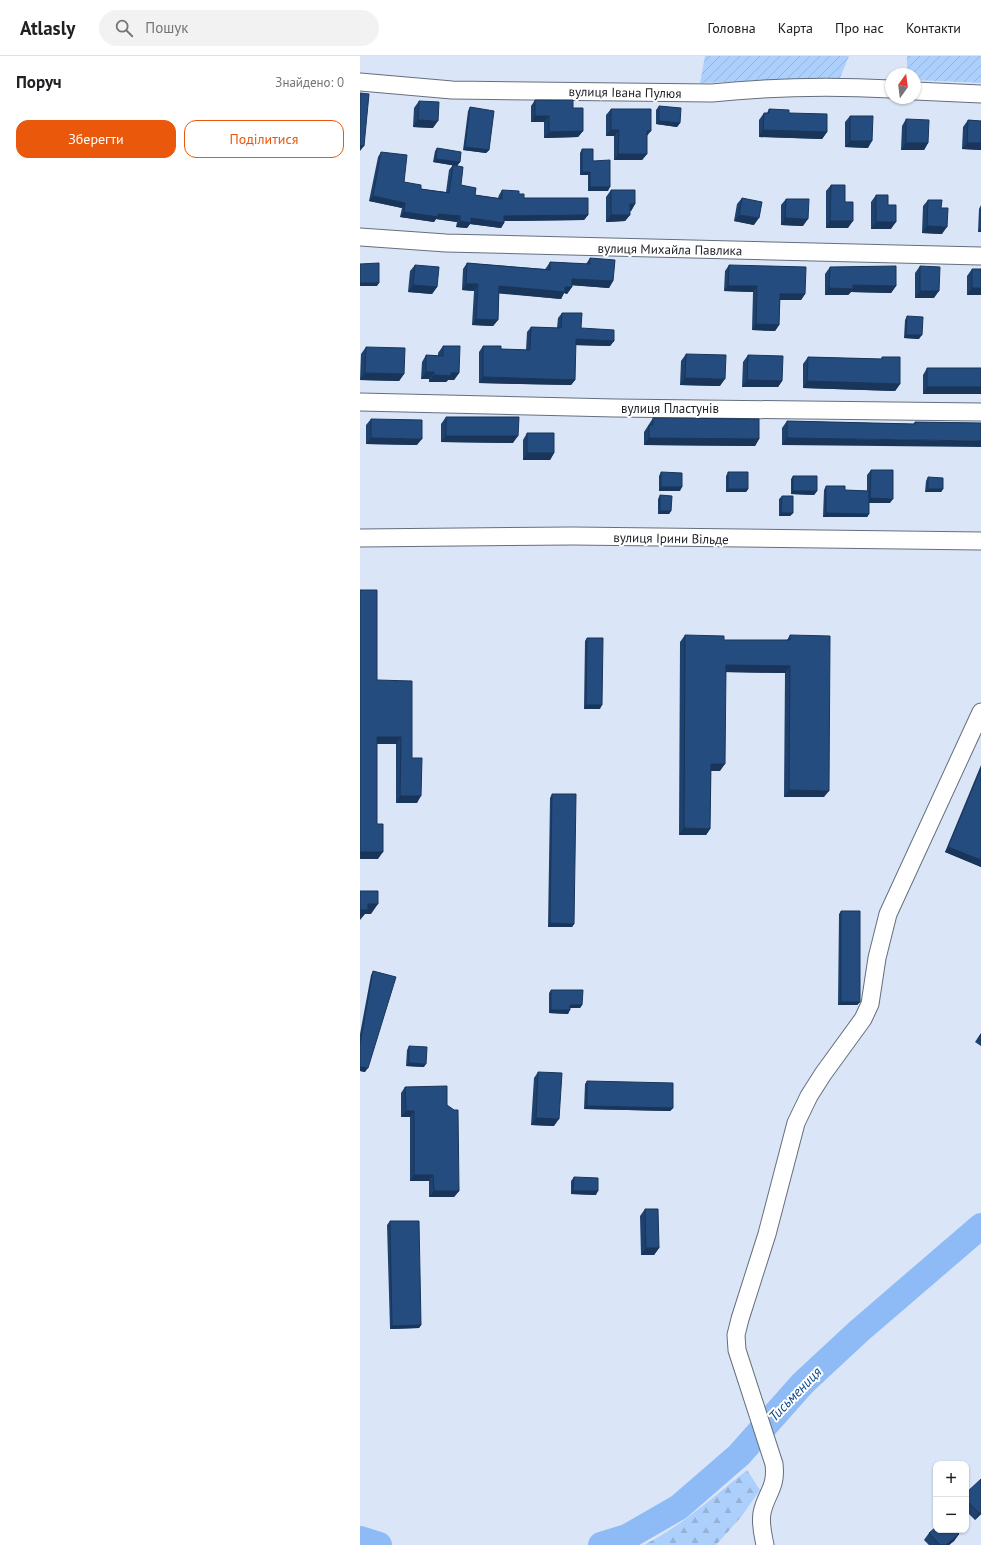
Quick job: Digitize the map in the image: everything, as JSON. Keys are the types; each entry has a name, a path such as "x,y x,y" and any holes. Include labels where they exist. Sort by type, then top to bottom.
{"street":[{"name":"вулиця Івана Пулюя","path":"360,82 452,90 712,94 757,90 885,89"},
{"path":"921,90 981,94"},
{"name":"вулиця Михайла Павлика","path":"360,237 446,243 981,256"},
{"name":"вулиця Пластунів","path":"360,402 607,408 981,412"},
{"name":"вулиця Ірини Вільде","path":"360,538 573,536 981,542"},
{"path":"765,1545 762,1531 762,1515 774,1486 774,1464 737,1350 736,1335 740,1319 767,1234 796,1123 809,1096 863,1019 870,1004 877,958 888,914 981,712"}],"green space":[{"path":"705,56 849,56 840,78 700,83"},
{"path":"907,56 981,56 981,83 921,80 921,68 907,68"},
{"path":"747,1470 760,1490 741,1517 716,1545 644,1545 684,1520"}],"building":[{"path":"360,93 369,94 364,146 360,146"},
{"path":"535,100 573,100 573,108 583,108 583,131 549,132 549,116 535,116"},
{"path":"419,101 439,102 438,121 418,120"},
{"path":"659,106 681,108 680,123 659,121"},
{"path":"470,107 494,111 489,150 465,147"},
{"path":"611,109 651,109 651,131 647,131 647,154 618,154 619,130 611,130"},
{"path":"769,109 789,110 789,113 827,114 827,132 763,130 764,113 769,113"},
{"path":"850,116 873,116 872,141 850,141"},
{"path":"906,119 929,120 928,143 906,143"},
{"path":"968,120 981,121 981,143 967,143"},
{"path":"437,148 461,152 460,162 436,159"},
{"path":"582,149 593,149 593,161 610,160 610,187 590,187 590,172 582,172"},
{"path":"381,152 407,155 404,182 421,185 421,189 449,193 453,165 463,167 461,185 476,188 475,195 502,199 502,190 519,191 519,194 524,194 524,198 588,198 588,215 504,216 504,223 471,218 471,223 460,221 460,216 438,214 438,217 404,212 405,203 373,196"},
{"path":"831,185 845,185 845,202 853,202 853,221 830,221"},
{"path":"611,190 635,190 635,204 630,204 630,215 611,215"},
{"path":"876,195 888,195 888,205 896,205 896,222 876,222"},
{"path":"742,198 762,202 759,218 739,215"},
{"path":"786,199 809,199 808,219 785,218"},
{"path":"928,200 942,200 941,208 948,208 947,227 927,226"},
{"path":"590,258 615,260 613,281 572,279 572,287 565,287 565,292 499,286 498,320 476,319 478,284 466,284 467,263 550,270 550,262 590,264"},
{"path":"379,263 379,283 360,283 360,264"},
{"path":"415,265 439,267 437,287 413,285"},
{"path":"729,265 806,267 805,294 780,294 779,325 756,324 757,286 728,286"},
{"path":"896,266 896,286 853,285 853,289 829,288 830,267"},
{"path":"920,266 940,267 939,291 920,291"},
{"path":"972,269 981,269 981,288 972,288"},
{"path":"562,313 582,313 581,328 614,330 614,341 576,339 575,380 483,377 483,346 501,346 501,349 530,350 531,327 561,328"},
{"path":"907,316 923,317 922,335 906,335"},
{"path":"443,346 460,346 459,373 451,373 451,376 434,375 434,372 426,372 426,355 443,356"},
{"path":"366,347 405,348 404,374 365,373"},
{"path":"686,354 726,355 725,379 685,378"},
{"path":"748,355 783,356 782,381 747,380"},
{"path":"808,357 882,359 882,357 900,357 900,384 807,381"},
{"path":"927,368 981,368 981,387 927,387"},
{"path":"446,417 519,417 518,436 446,436"},
{"path":"653,418 759,419 759,439 649,438 649,425 653,425"},
{"path":"371,419 422,420 422,439 371,438"},
{"path":"787,421 915,424 915,422 981,423 981,441 787,438"},
{"path":"527,433 554,433 554,453 527,453"},
{"path":"871,470 893,470 893,499 870,498"},
{"path":"661,472 682,473 682,487 661,487"},
{"path":"728,472 748,472 748,489 728,489"},
{"path":"793,476 817,476 817,491 793,491"},
{"path":"928,477 943,478 943,489 928,489"},
{"path":"826,486 845,486 845,490 869,491 869,514 826,513"},
{"path":"660,495 672,496 671,511 660,511"},
{"path":"782,496 793,496 793,513 781,513"},
{"path":"360,590 377,590 377,680 412,681 412,758 422,758 421,796 400,796 401,737 377,737 377,824 383,824 383,852 360,852"},
{"path":"685,635 724,636 724,640 790,640 790,635 830,636 829,791 789,790 790,666 726,665 725,764 711,764 710,829 684,828"},
{"path":"587,638 603,638 602,705 586,705"},
{"path":"981,768 981,860 948,847"},
{"path":"552,794 576,794 574,924 550,923"},
{"path":"360,891 378,891 378,904 368,904 368,910 360,910"},
{"path":"841,911 860,911 860,1002 841,1002"},
{"path":"373,971 396,977 368,1068 360,1067 360,1044"},
{"path":"551,990 583,990 582,1005 570,1005 570,1010 551,1010"},
{"path":"981,1034 981,1041 978,1039"},
{"path":"409,1046 427,1047 426,1064 409,1063"},
{"path":"538,1072 562,1073 559,1119 536,1118"},
{"path":"587,1081 673,1083 673,1108 587,1106"},
{"path":"447,1086 447,1105 454,1110 458,1110 459,1191 434,1191 433,1175 414,1175 414,1111 406,1111 405,1087"},
{"path":"574,1177 598,1178 598,1191 573,1191"},
{"path":"645,1209 658,1209 659,1248 646,1248"},
{"path":"390,1221 419,1221 421,1325 392,1326"},
{"path":"981,1479 981,1512 979,1513 969,1503 969,1490"},
{"path":"933,1530 933,1533 959,1534 946,1545 940,1545 929,1533"}],"waterway":[{"name":"Тисьмениця","path":"601,1545 627,1537 679,1507 739,1455 803,1383 859,1331 981,1226"},
{"name":"Тисьмениця","path":"360,1539 379,1545"}]}
